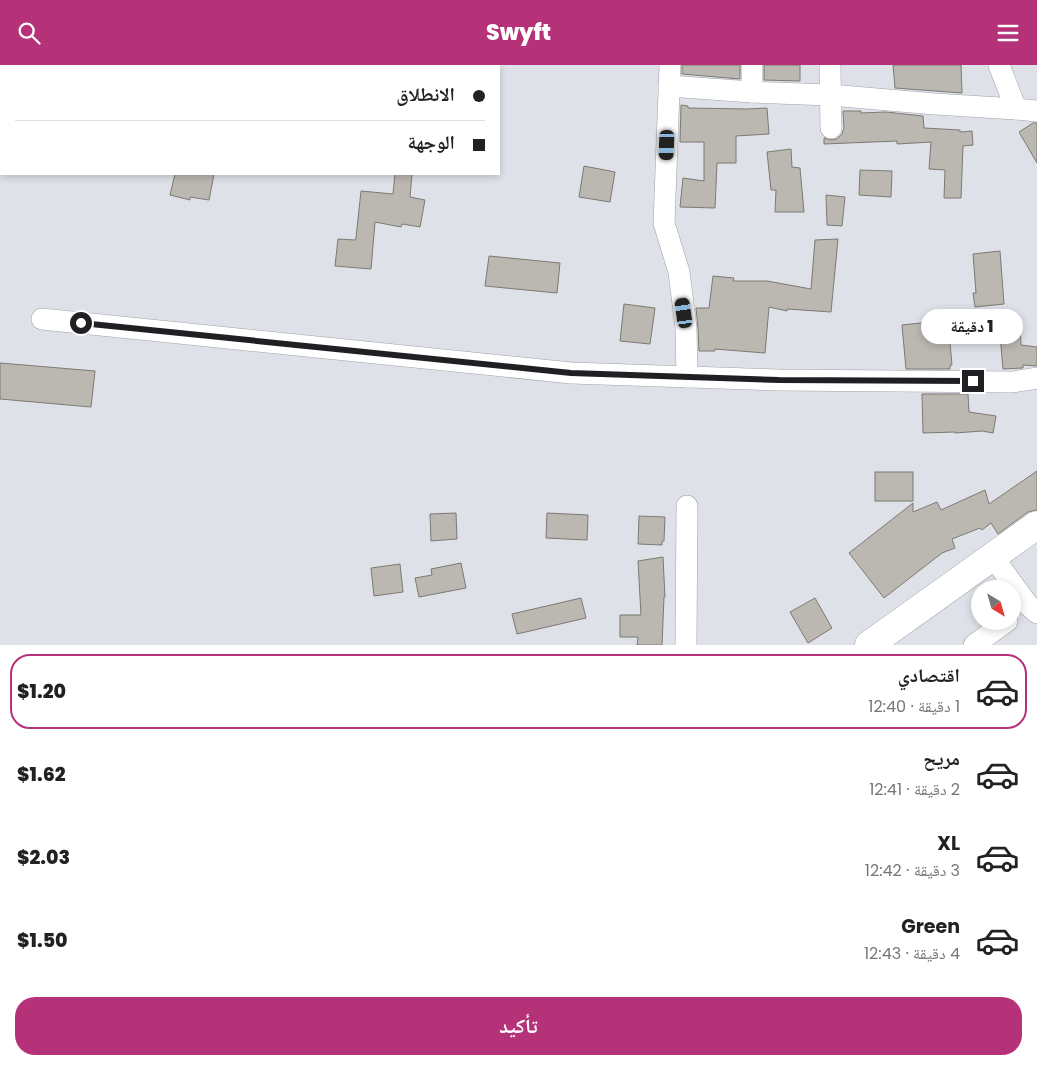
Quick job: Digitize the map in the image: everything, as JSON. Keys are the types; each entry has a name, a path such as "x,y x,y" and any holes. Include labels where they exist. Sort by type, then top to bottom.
{"main road":[{"path":"869,645 1037,525"}],"street":[{"path":"670,65 664,223 679,272 686,328 686,377"},
{"path":"752,65 752,92"},
{"path":"830,65 831,128"},
{"path":"999,65 1016,109"},
{"path":"669,86 830,95 935,105 1037,111"},
{"path":"42,319 571,373 779,380 1012,382 1037,378"},
{"path":"686,645 687,506"},
{"path":"993,557 1029,609"},
{"path":"974,645 995,630"}],"building":[{"path":"682,65 740,65 740,79 682,74"},
{"path":"764,65 800,65 800,81 764,80"},
{"path":"893,65 961,65 962,93 895,88"},
{"path":"681,105 688,106 688,108 767,108 769,134 736,136 736,163 717,163 715,208 680,207 683,178 704,181 704,142 680,142"},
{"path":"843,111 861,111 861,113 886,112 923,116 924,128 960,130 960,132 972,131 973,145 963,146 961,198 944,198 945,170 929,169 931,142 897,144 897,141 824,144 824,138 837,139 842,134 844,128"},
{"path":"1033,123 1037,123 1037,163 1019,132"},
{"path":"791,149 792,167 800,168 804,212 775,212 776,190 771,190 767,152"},
{"path":"584,166 615,172 610,202 579,197"},
{"path":"860,170 892,171 891,197 859,195"},
{"path":"175,175 214,175 209,200 190,197 190,200 170,195"},
{"path":"395,175 412,175 410,197 425,200 420,227 402,224 401,227 375,222 371,269 335,266 338,239 355,240 356,238 361,191 393,194"},
{"path":"826,195 845,197 842,226 827,225"},
{"path":"838,239 831,312 787,309 787,311 769,307 765,353 715,349 715,351 699,351 696,308 709,308 713,276 734,278 733,281 767,281 811,289 815,240"},
{"path":"1000,251 1004,304 975,307 973,293 976,293 973,254"},
{"path":"489,256 560,263 557,293 485,286"},
{"path":"624,304 655,308 650,344 620,341"},
{"path":"948,320 952,365 950,365 950,369 906,369 902,325"},
{"path":"1020,322 1021,345 1037,347 1037,366 1023,365 1023,368 1003,369 999,323"},
{"path":"0,363 95,371 91,407 0,399"},
{"path":"922,394 968,394 969,412 996,416 993,433 982,431 923,433"},
{"path":"1037,471 1037,510 1028,512 998,534 991,523 982,530 980,528 952,539 955,548 942,553 884,598 849,553 913,503 913,512 937,502 941,510 985,490 989,504"},
{"path":"875,472 913,472 913,501 875,501"},
{"path":"456,513 457,539 431,541 430,514"},
{"path":"547,513 588,515 587,540 546,538"},
{"path":"639,516 665,517 664,541 662,541 662,545 638,544"},
{"path":"663,557 665,597 662,645 637,645 638,637 620,637 620,615 641,615 638,561"},
{"path":"461,563 466,588 419,597 415,578 432,575 431,569"},
{"path":"400,564 403,592 374,596 371,568"},
{"path":"581,598 586,618 517,634 512,614"},
{"path":"815,598 832,628 808,643 790,612"}],"route":[{"path":"81,323 571,373 779,380 973,381"}]}
